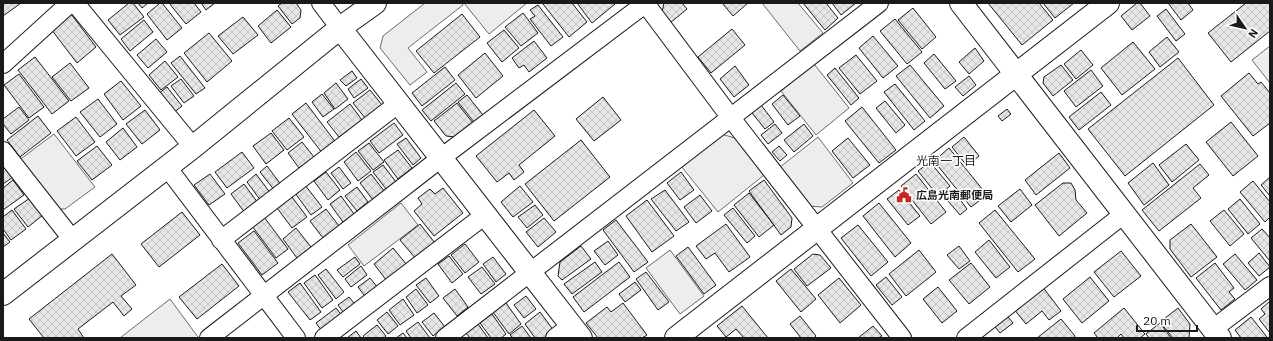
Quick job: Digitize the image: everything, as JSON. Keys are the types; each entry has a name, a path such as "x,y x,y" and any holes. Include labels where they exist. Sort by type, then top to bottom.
{"street":[{"path":"3,64 70,3"},
{"path":"75,3 193,146"},
{"path":"321,3 530,273 569,334"},
{"path":"3,294 193,146 340,28 375,3"},
{"path":"209,338 441,158 645,3 730,118 902,338"},
{"path":"445,338 879,3"},
{"path":"961,3 1216,334 1270,286"},
{"path":"676,338 1108,3"},
{"path":"221,240 399,104"},
{"path":"3,151 72,239"},
{"path":"166,167 296,338"},
{"path":"966,338 1124,214"},
{"path":"324,338 485,215"}],"shaded area":[{"path":"425,3 462,3 463,5 408,48 427,72 410,85 380,48 383,36"},
{"path":"464,3 527,3 489,34"},
{"path":"762,3 798,3 823,33 800,51"},
{"path":"1270,46 1270,83 1252,60"},
{"path":"814,64 849,108 816,135 781,91"},
{"path":"54,134 95,187 65,209 54,209 18,161"},
{"path":"721,134 735,138 764,175 718,212 681,166"},
{"path":"818,137 853,183 822,207 809,206 779,168"},
{"path":"401,203 418,225 364,266 348,245"},
{"path":"670,250 704,296 680,314 646,268"},
{"path":"170,299 198,337 197,338 120,338"}],"building":[{"path":"3,3 21,3 3,16"},
{"path":"129,3 133,3 144,17 120,35 108,20"},
{"path":"138,3 148,3 142,8"},
{"path":"162,3 182,28 167,40 147,14"},
{"path":"169,3 194,3 201,12 186,24"},
{"path":"201,3 215,3 206,10"},
{"path":"282,3 296,3 301,10 300,18 292,24 278,6"},
{"path":"572,3 587,22 569,37 543,4"},
{"path":"577,3 614,3 615,4 592,23"},
{"path":"664,3 682,3 687,9 670,23 662,12"},
{"path":"722,3 748,3 733,16"},
{"path":"803,3 826,3 838,18 825,30"},
{"path":"832,3 856,3 841,15"},
{"path":"988,3 1039,3 1053,20 1022,45"},
{"path":"1043,3 1074,3 1055,18"},
{"path":"1137,3 1140,3 1150,16 1132,30 1121,16"},
{"path":"1168,3 1188,3 1193,10 1181,20"},
{"path":"1246,3 1270,3 1270,31 1231,62 1208,33"},
{"path":"538,5 563,37 551,46 530,19 535,16 530,10"},
{"path":"913,8 936,37 922,49 898,20"},
{"path":"1166,9 1185,34 1176,41 1157,16"},
{"path":"277,10 291,27 271,43 258,26"},
{"path":"523,13 538,33 521,46 505,27"},
{"path":"71,14 96,47 77,63 51,29"},
{"path":"462,14 480,37 434,73 416,51"},
{"path":"243,17 258,35 233,54 218,36"},
{"path":"895,19 922,52 907,64 880,31"},
{"path":"144,20 153,32 130,51 121,39"},
{"path":"732,29 745,45 711,73 698,57"},
{"path":"504,30 519,48 502,62 487,43"},
{"path":"209,33 232,61 207,82 184,53"},
{"path":"873,36 898,66 883,78 859,48"},
{"path":"1167,37 1179,52 1160,67 1149,52"},
{"path":"156,39 167,52 148,68 137,55"},
{"path":"534,41 547,58 529,72 524,65 519,68 512,58"},
{"path":"1133,42 1155,69 1122,95 1101,68"},
{"path":"975,48 984,61 969,74 959,62"},
{"path":"1081,50 1093,65 1076,79 1064,64"},
{"path":"485,53 503,76 476,98 458,75"},
{"path":"934,54 956,81 945,89 924,63"},
{"path":"856,55 877,81 860,94 839,68"},
{"path":"180,56 205,88 196,94 171,63"},
{"path":"35,57 69,101 52,114 18,70"},
{"path":"1178,58 1214,105 1125,176 1088,129"},
{"path":"165,61 178,77 161,90 149,75"},
{"path":"70,63 89,88 71,101 52,77"},
{"path":"910,65 944,106 930,118 896,76"},
{"path":"1061,65 1073,80 1053,96 1043,83 1044,77"},
{"path":"735,66 749,85 734,97 720,79"},
{"path":"445,67 455,80 422,106 412,93"},
{"path":"835,68 859,98 851,105 827,75"},
{"path":"1091,70 1103,86 1076,107 1064,91"},
{"path":"352,71 357,78 346,86 340,80"},
{"path":"1249,73 1258,84 1261,82 1270,93 1270,123 1253,136 1221,96"},
{"path":"19,74 44,107 29,118 4,85"},
{"path":"969,76 976,85 963,96 955,87"},
{"path":"181,79 194,96 184,103 171,86"},
{"path":"361,79 368,88 354,98 348,89"},
{"path":"121,81 141,106 123,120 104,94"},
{"path":"336,83 348,99 335,109 324,93"},
{"path":"456,83 465,94 431,121 422,110"},
{"path":"895,84 925,121 914,130 884,92"},
{"path":"167,87 182,106 173,113 158,94"},
{"path":"370,90 382,105 365,118 353,103"},
{"path":"1101,92 1111,105 1079,130 1069,117"},
{"path":"322,94 334,109 323,117 312,102"},
{"path":"467,95 483,115 474,122 458,102"},
{"path":"783,95 800,116 788,125 772,104"},
{"path":"603,97 621,120 594,141 576,119"},
{"path":"98,99 117,124 100,137 80,112"},
{"path":"885,101 905,125 896,133 876,108"},
{"path":"306,103 337,144 323,154 292,114"},
{"path":"457,103 473,123 455,137 446,136 434,121"},
{"path":"350,104 362,120 339,137 327,122"},
{"path":"761,105 774,122 765,129 752,113"},
{"path":"19,107 29,120 11,134 3,124 3,119"},
{"path":"862,107 896,150 879,163 845,121"},
{"path":"1007,109 1011,114 1002,121 998,116"},
{"path":"145,110 160,130 142,144 126,124"},
{"path":"534,110 555,136 519,165 524,172 514,180 509,173 497,182 476,156"},
{"path":"38,116 51,133 20,157 7,140"},
{"path":"76,117 95,142 76,156 57,131"},
{"path":"289,118 304,137 287,150 272,131"},
{"path":"1231,122 1258,156 1233,176 1206,142"},
{"path":"394,123 403,135 379,153 370,141"},
{"path":"775,124 782,133 768,144 761,135"},
{"path":"804,124 813,136 794,152 784,140"},
{"path":"123,128 137,147 120,160 106,142"},
{"path":"271,133 284,150 266,164 253,146"},
{"path":"964,137 979,156 967,166 952,147"},
{"path":"406,138 421,158 413,165 397,144"},
{"path":"848,138 870,165 853,178 832,151"},
{"path":"581,140 610,177 554,221 525,184"},
{"path":"302,142 314,157 299,168 288,153"},
{"path":"369,143 384,162 373,170 358,151"},
{"path":"1186,144 1199,160 1172,182 1159,165"},
{"path":"97,146 112,165 92,180 77,161"},
{"path":"779,146 787,155 780,161 772,152"},
{"path":"949,148 987,195 971,207 934,161"},
{"path":"398,150 412,168 398,179 384,160"},
{"path":"242,152 254,168 227,188 215,172"},
{"path":"356,152 371,171 358,181 344,162"},
{"path":"1059,153 1070,168 1036,195 1025,180"},
{"path":"930,162 950,186 938,196 918,171"},
{"path":"3,163 13,177 3,184"},
{"path":"1153,163 1169,185 1144,205 1128,183"},
{"path":"1200,164 1209,175 1193,188 1201,198 1159,231 1142,210"},
{"path":"383,165 396,182 386,189 373,172"},
{"path":"267,166 282,186 275,191 260,172"},
{"path":"339,167 351,183 343,189 331,173"},
{"path":"326,172 340,190 328,200 314,181"},
{"path":"681,172 694,190 680,200 667,183"},
{"path":"210,174 225,194 209,205 194,185"},
{"path":"256,174 271,194 261,201 247,182"},
{"path":"371,174 385,192 373,200 360,183"},
{"path":"916,174 946,212 931,224 901,186"},
{"path":"1270,177 1270,196 1261,185"},
{"path":"13,180 24,195 3,210 3,188"},
{"path":"764,180 792,218 791,227 781,235 749,191"},
{"path":"1253,181 1270,202 1270,217 1265,222 1240,192"},
{"path":"1063,183 1071,183 1075,190 1076,200 1087,213 1059,236 1035,205"},
{"path":"244,184 258,203 245,213 231,194"},
{"path":"305,185 322,207 311,215 295,193"},
{"path":"520,186 533,202 513,217 501,202"},
{"path":"357,187 368,202 357,211 345,196"},
{"path":"443,188 463,213 434,236 414,211 422,204 418,198 430,189 435,194"},
{"path":"1020,189 1032,205 1011,222 998,206"},
{"path":"665,190 689,222 676,231 651,199"},
{"path":"899,190 920,216 908,225 887,199"},
{"path":"749,193 774,225 759,237 734,205"},
{"path":"956,194 967,209 960,215 948,201"},
{"path":"700,195 712,211 696,223 684,207"},
{"path":"341,196 354,214 343,222 330,204"},
{"path":"292,197 307,217 292,228 277,208"},
{"path":"30,198 43,215 28,227 14,209"},
{"path":"1240,199 1260,224 1248,234 1228,209"},
{"path":"647,200 674,236 652,252 626,216"},
{"path":"879,203 911,243 895,257 863,216"},
{"path":"535,205 543,215 527,228 518,217"},
{"path":"733,208 755,236 747,243 724,215"},
{"path":"326,209 339,226 323,238 310,221"},
{"path":"12,210 26,229 11,240 3,229 3,217"},
{"path":"995,210 1035,259 1018,272 979,223"},
{"path":"1224,210 1244,234 1230,246 1210,221"},
{"path":"182,212 200,235 159,267 141,244"},
{"path":"264,217 288,249 276,258 252,226"},
{"path":"544,218 556,232 538,247 526,232"},
{"path":"616,220 648,262 634,272 603,230"},
{"path":"420,224 435,243 416,259 400,240"},
{"path":"726,224 750,257 729,272 715,253 706,259 696,246"},
{"path":"1191,224 1217,257 1191,277 1170,249 1170,240"},
{"path":"858,225 888,262 871,276 841,238"},
{"path":"296,228 311,247 297,258 283,239"},
{"path":"1262,229 1270,238 1270,261 1251,238"},
{"path":"254,231 278,263 262,275 238,243"},
{"path":"3,233 10,242 3,247"},
{"path":"989,240 1010,267 996,278 975,252"},
{"path":"608,241 618,255 605,265 594,251"},
{"path":"465,244 479,262 465,273 451,255"},
{"path":"581,246 591,259 562,280 558,276 560,262"},
{"path":"959,246 970,261 959,269 947,255"},
{"path":"688,247 716,285 704,294 676,256"},
{"path":"393,248 407,265 387,281 374,264"},
{"path":"919,250 936,272 906,296 889,274"},
{"path":"1121,251 1141,276 1114,297 1094,272"},
{"path":"1259,253 1270,267 1259,276 1248,263"},
{"path":"112,254 136,285 121,296 132,309 124,316 113,302 78,329 84,338 44,338 29,319"},
{"path":"813,254 820,255 831,268 807,286 794,269"},
{"path":"1235,254 1257,280 1245,290 1223,264"},
{"path":"449,256 463,274 452,283 438,264"},
{"path":"355,257 360,264 343,277 337,270"},
{"path":"493,257 506,274 496,282 483,264"},
{"path":"595,262 602,272 572,294 564,284"},
{"path":"619,262 630,277 584,312 573,297"},
{"path":"971,263 990,287 969,304 949,280"},
{"path":"1215,263 1234,288 1229,292 1235,299 1221,310 1196,278"},
{"path":"222,264 239,286 197,319 179,297"},
{"path":"361,266 367,275 351,287 345,279"},
{"path":"482,267 495,284 481,294 468,277"},
{"path":"326,269 344,292 336,299 318,275"},
{"path":"791,269 816,299 801,312 776,281"},
{"path":"646,272 669,302 658,310 636,279"},
{"path":"315,275 333,300 322,308 304,283"},
{"path":"886,277 902,297 892,305 876,285"},
{"path":"1090,277 1109,301 1082,323 1063,299"},
{"path":"370,278 379,289 367,299 358,287"},
{"path":"426,278 439,296 430,303 416,285"},
{"path":"839,278 861,305 840,323 818,295"},
{"path":"635,282 641,290 625,302 619,294"},
{"path":"300,283 321,312 310,320 288,292"},
{"path":"1042,286 1061,311 1049,320 1042,311 1026,324 1013,308"},
{"path":"938,287 957,311 942,323 923,299"},
{"path":"416,289 428,305 417,313 406,297"},
{"path":"455,289 468,307 457,316 443,298"},
{"path":"526,296 536,309 524,318 514,305"},
{"path":"349,297 357,307 346,316 338,305"},
{"path":"403,299 414,315 400,325 389,310"},
{"path":"1270,301 1270,333 1259,319 1265,314 1261,309"},
{"path":"506,303 521,324 509,334 493,312"},
{"path":"623,303 647,335 642,338 598,338 586,323 607,307 611,312"},
{"path":"742,306 768,338 744,338 736,329 726,337 717,326"},
{"path":"336,308 344,318 324,334 316,323"},
{"path":"1124,308 1145,334 1140,338 1124,338 1121,334 1117,338 1098,338 1094,333"},
{"path":"1178,308 1190,324 1189,338 1173,338 1160,322"},
{"path":"387,312 398,326 388,334 377,320"},
{"path":"540,312 554,331 544,338 535,338 525,324"},
{"path":"434,313 445,327 433,336 422,322"},
{"path":"1005,313 1013,323 1000,333 992,323"},
{"path":"492,314 506,334 501,338 491,338 480,323"},
{"path":"800,316 816,336 814,338 801,338 790,324"},
{"path":"1251,317 1267,337 1266,338 1241,338 1235,330"},
{"path":"1061,319 1075,336 1074,338 1037,338"},
{"path":"418,322 430,338 411,338 406,331"},
{"path":"1160,323 1171,338 1149,338 1146,334"},
{"path":"478,324 488,338 470,338 466,333"},
{"path":"377,325 386,336 384,338 365,338 363,336"},
{"path":"522,326 531,338 513,338 510,335"},
{"path":"873,326 882,336 879,338 858,338"},
{"path":"356,331 361,338 347,338"},
{"path":"403,333 407,338 396,338"}],"place":[{"name":"広島光南郵便局","path":"904,195"}],"district":[{"name":"光南一丁目","path":"946,161"}]}
